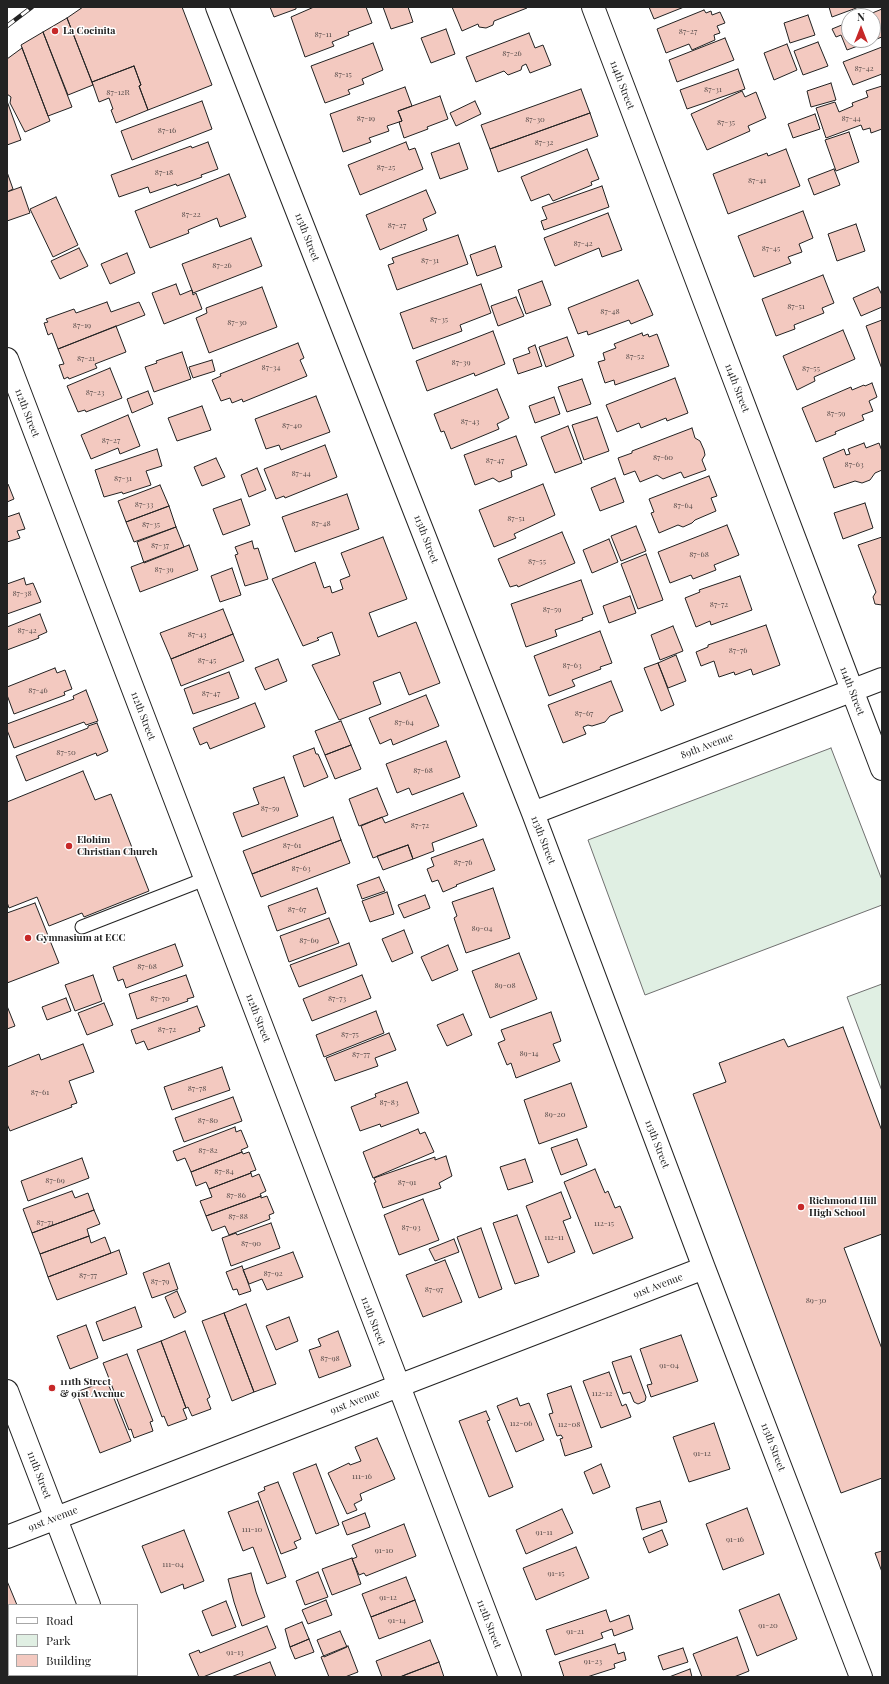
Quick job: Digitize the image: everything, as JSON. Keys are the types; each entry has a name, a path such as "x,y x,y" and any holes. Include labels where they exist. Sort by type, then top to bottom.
{"street":[{"name":"113th Street","path":"217,7 533,813 704,1268 861,1677"},
{"name":"114th Street","path":"593,7 882,769"},
{"name":"112th Street","path":"7,359 510,1677"},
{"name":"89th Avenue","path":"533,813 882,679"},
{"name":"91st Avenue","path":"7,1537 704,1268"},
{"name":"111th Street","path":"7,1391 89,1604"}],"lane":[{"path":"82,927 205,879"}],"green space":[{"path":"831,748 882,880 882,905 645,995 588,840"},
{"path":"882,984 882,1091 847,997"}],"building":[{"path":"83,7 182,7 212,85 148,110 139,86 141,85 134,66 92,82 67,18"},
{"path":"270,7 296,7 296,9 274,17"},
{"path":"314,7 366,7 372,23 348,32 349,35 332,42 334,46 305,57 291,17"},
{"path":"383,7 408,7 413,22 391,29"},
{"path":"452,7 527,8 494,21 493,25 486,28 479,27 478,24 462,31"},
{"path":"649,7 684,7 654,19"},
{"path":"829,7 859,7 841,8 841,14 832,17"},
{"path":"881,9 882,9 881,37"},
{"path":"704,10 706,13 711,11 712,15 720,12 725,23 717,26 720,33 714,35 715,40 692,50 689,44 666,53 657,29"},
{"path":"808,15 815,35 790,43 784,23"},
{"path":"67,18 93,85 68,95 43,32"},
{"path":"841,25 841,35 836,37 832,29"},
{"path":"446,29 455,54 431,63 421,38"},
{"path":"43,32 72,107 48,116 21,45"},
{"path":"529,33 535,48 543,45 551,65 530,73 526,64 522,66 521,70 508,75 504,71 476,82 466,57"},
{"path":"725,38 734,60 677,82 669,60"},
{"path":"818,42 828,66 803,75 794,51"},
{"path":"373,43 383,70 362,79 364,84 348,90 350,94 325,103 311,66"},
{"path":"787,44 797,70 774,80 764,53"},
{"path":"881,47 882,74 853,85 843,62"},
{"path":"22,48 50,121 25,132 10,103 11,97 7,94 7,59"},
{"path":"134,66 141,85 139,86 148,110 116,123 111,110 113,109 109,98 99,102 92,82"},
{"path":"738,69 745,89 687,109 680,90"},
{"path":"831,83 836,100 811,107 807,91"},
{"path":"882,86 882,129 871,133 870,128 863,130 861,125 826,138 816,108 835,102 839,112 853,106 852,103 868,97 866,91"},
{"path":"405,87 412,106 398,111 402,121 387,126 389,131 369,138 371,142 343,152 330,114"},
{"path":"581,89 590,113 490,149 481,125"},
{"path":"742,91 745,97 756,92 766,118 748,126 750,131 707,150 691,114"},
{"path":"440,96 448,119 427,127 428,129 404,138 399,122 402,121 398,111"},
{"path":"7,101 21,140 7,145"},
{"path":"202,101 212,129 132,160 121,131"},
{"path":"475,101 481,114 456,126 450,113"},
{"path":"590,113 598,136 498,172 490,149"},
{"path":"815,114 820,129 793,138 788,124"},
{"path":"849,132 859,162 836,171 825,140"},
{"path":"208,142 218,169 201,175 202,177 177,186 176,184 150,193 148,187 119,197 111,175 191,146 192,148"},
{"path":"406,142 409,150 415,148 423,169 360,195 348,165"},
{"path":"459,143 468,169 440,179 431,153"},
{"path":"587,149 599,179 591,182 592,185 553,201 549,194 531,201 521,177"},
{"path":"786,149 800,186 728,214 713,174 767,153 768,156"},
{"path":"834,169 840,185 814,195 808,179"},
{"path":"7,172 13,189 7,192"},
{"path":"229,174 246,217 220,227 217,218 188,230 189,233 150,248 135,211"},
{"path":"602,186 609,207 544,230 541,221 547,219 542,207"},
{"path":"21,187 30,213 7,221 7,192"},
{"path":"426,190 436,213 423,219 427,230 380,250 366,215"},
{"path":"56,197 78,245 53,257 30,209"},
{"path":"803,211 813,238 799,244 802,252 788,257 791,263 754,277 738,236"},
{"path":"608,213 622,250 602,257 599,248 555,266 544,238"},
{"path":"856,224 865,251 837,261 828,234"},
{"path":"458,235 468,264 397,290 388,265 394,263 392,258"},
{"path":"251,238 262,266 193,293 182,264"},
{"path":"495,246 502,267 477,276 470,255"},
{"path":"79,248 88,266 60,279 51,261"},
{"path":"127,253 135,273 110,284 101,264"},
{"path":"823,275 834,303 822,308 824,313 794,325 795,329 776,336 762,299"},
{"path":"638,280 653,315 631,324 629,320 588,335 587,331 578,334 568,308"},
{"path":"542,281 551,305 526,314 518,290"},
{"path":"176,284 180,295 192,290 193,295 196,293 202,309 164,324 152,293"},
{"path":"481,284 491,313 460,325 462,331 413,349 400,313"},
{"path":"262,287 277,327 209,353 196,318 207,313 206,308"},
{"path":"878,287 882,295 882,307 861,316 853,298"},
{"path":"516,297 524,316 498,326 491,306"},
{"path":"107,302 111,312 139,302 145,315 58,349 52,333 48,335 44,323 48,322 46,319 74,309 76,313"},
{"path":"882,320 882,369 866,326"},
{"path":"116,326 126,352 95,364 97,368 69,379 68,377 64,379 59,365 64,364 58,349"},
{"path":"843,330 855,359 814,377 815,381 797,390 783,356"},
{"path":"493,331 505,364 475,376 474,373 427,391 416,361"},
{"path":"642,333 643,336 648,334 649,337 657,334 669,366 615,385 614,380 605,383 598,362 605,360 603,353 616,348 614,344"},
{"path":"567,337 574,356 546,367 539,347"},
{"path":"298,343 304,358 300,360 307,376 243,402 242,399 232,403 230,398 221,401 212,380 221,376 220,374"},
{"path":"535,345 542,366 518,374 513,359 530,353 528,348"},
{"path":"182,352 191,379 154,392 145,367 157,363 156,361"},
{"path":"212,360 215,371 193,378 189,367"},
{"path":"110,368 122,398 86,412 85,410 78,412 67,386"},
{"path":"675,378 688,413 667,421 666,418 641,428 639,423 617,432 606,405"},
{"path":"582,379 591,404 567,412 558,387"},
{"path":"872,383 877,397 869,401 873,411 862,415 864,420 816,442 802,408 851,387 852,390"},
{"path":"497,389 509,418 497,424 499,429 451,449 444,431 441,432 434,414"},
{"path":"148,391 153,404 132,413 127,399"},
{"path":"316,396 330,432 281,450 279,445 266,449 255,419"},
{"path":"554,397 560,414 535,423 529,406"},
{"path":"202,406 211,430 177,441 168,418"},
{"path":"128,415 140,446 120,454 118,448 91,459 81,435"},
{"path":"597,417 609,451 584,460 572,425"},
{"path":"568,426 582,463 555,473 541,437"},
{"path":"692,428 695,438 700,441 704,450 705,455 702,460 706,470 684,478 681,472 663,479 657,475 640,482 635,471 624,475 618,458 632,453 632,451"},
{"path":"516,436 527,465 511,471 512,477 499,482 493,478 475,485 464,455"},
{"path":"864,443 866,448 879,443 882,451 882,470 875,473 870,480 862,483 855,481 834,488 823,458 844,449 846,455 850,454 848,449"},
{"path":"325,445 337,477 285,498 284,496 276,499 264,469"},
{"path":"157,449 162,466 146,471 151,485 123,494 122,492 104,497 95,470"},
{"path":"216,458 225,477 202,486 194,467"},
{"path":"257,468 266,490 249,497 241,475"},
{"path":"709,476 717,496 711,498 716,511 683,527 678,525 659,533 651,513 654,512 649,499"},
{"path":"615,478 624,502 600,511 591,488"},
{"path":"7,484 14,499 7,502"},
{"path":"543,484 555,515 514,534 516,538 494,547 479,510"},
{"path":"160,485 169,506 126,522 118,501"},
{"path":"347,494 359,529 295,552 282,517"},
{"path":"241,499 250,525 223,535 213,509"},
{"path":"865,503 873,528 843,539 834,513"},
{"path":"169,506 176,527 134,542 126,522"},
{"path":"19,513 25,529 17,531 20,538 7,542 7,517"},
{"path":"727,525 739,555 714,565 716,570 693,579 691,575 670,583 658,552"},
{"path":"636,526 646,551 621,561 611,536"},
{"path":"176,527 184,547 144,563 137,542"},
{"path":"562,532 575,563 518,587 517,585 510,587 498,559"},
{"path":"383,537 407,599 369,613 378,637 416,622 440,683 409,695 400,672 373,682 381,704 339,720 312,665 340,655 332,632 317,638 319,640 303,646 272,579 315,562 324,588 330,586 332,593 343,589 340,580 350,576 341,553"},
{"path":"882,537 882,605 875,604 873,597 876,592 858,545"},
{"path":"609,539 618,562 592,573 583,550"},
{"path":"252,541 254,549 258,548 268,579 245,586 235,555 238,554 235,547"},
{"path":"189,545 198,570 140,592 131,567"},
{"path":"646,554 663,600 638,609 621,564"},
{"path":"232,568 241,595 220,602 211,576"},
{"path":"740,576 752,610 711,625 710,621 696,627 685,598 700,592 699,590"},
{"path":"24,578 26,585 33,583 41,602 7,614 7,584"},
{"path":"581,580 593,614 582,618 583,620 555,630 557,636 526,647 511,604"},
{"path":"630,596 636,613 609,623 603,606"},
{"path":"223,609 233,634 171,659 160,633"},
{"path":"40,614 47,632 38,636 39,638 7,650 7,627"},
{"path":"766,625 780,665 753,675 751,669 735,675 734,672 719,677 714,661 701,666 696,652 708,647 708,645"},
{"path":"673,626 683,651 660,660 651,635"},
{"path":"600,631 612,663 600,667 601,669 572,680 575,686 549,696 534,656"},
{"path":"233,634 244,661 181,686 171,659"},
{"path":"676,655 686,681 668,688 658,663"},
{"path":"278,659 287,681 265,690 255,668"},
{"path":"658,663 674,705 661,711 644,668"},
{"path":"55,668 57,673 65,670 72,689 64,692 65,695 14,714 7,695 7,687"},
{"path":"229,672 239,698 193,714 184,689"},
{"path":"611,681 623,711 610,716 605,722 583,727 586,734 563,743 548,705"},
{"path":"86,690 98,721 86,725 84,722 14,748 7,730 7,724 74,699 73,696"},
{"path":"426,695 439,726 393,745 391,739 380,744 369,718"},
{"path":"255,703 265,727 210,749 207,742 200,745 193,728"},
{"path":"341,721 351,745 325,755 315,731"},
{"path":"97,723 108,751 97,756 96,753 26,781 16,756 88,728 88,726"},
{"path":"446,741 460,777 412,795 409,788 397,793 386,764"},
{"path":"351,745 361,769 335,779 325,755"},
{"path":"314,748 328,777 304,787 293,756"},
{"name":"Elohim Christian Church","path":"83,771 95,800 111,794 149,891 84,917 82,913 49,926 37,897 9,908 7,902 7,802"},
{"path":"284,777 298,816 242,837 233,813 259,804 253,788"},
{"path":"377,788 388,815 359,826 349,799"},
{"path":"463,793 477,826 432,843 434,851 413,859 408,845 373,858 361,826 382,817 385,823"},
{"path":"333,817 341,840 252,874 243,851"},
{"path":"483,839 495,870 456,885 457,886 443,892 438,880 432,882 427,869 434,866 431,858"},
{"path":"341,840 350,863 261,897 252,874"},
{"path":"408,845 413,859 383,870 377,856"},
{"path":"379,877 385,891 362,899 357,885"},
{"path":"317,888 326,913 277,931 268,906"},
{"path":"493,888 510,938 466,953 454,918 457,916 452,902"},
{"path":"387,892 394,914 370,922 362,901"},
{"path":"425,895 430,908 404,918 398,905"},
{"name":"Gymnasium at ECC","path":"35,903 59,963 7,983 7,913"},
{"path":"329,918 339,943 289,962 280,936"},
{"path":"404,930 413,953 392,962 382,939"},
{"path":"349,943 357,965 299,987 290,965"},
{"path":"175,944 183,966 126,988 123,979 118,981 113,967"},
{"path":"448,945 458,970 432,981 421,957"},
{"path":"519,953 537,999 490,1018 472,971"},
{"path":"93,975 102,1001 75,1011 65,985"},
{"path":"186,975 194,997 187,999 188,1001 137,1019 129,994"},
{"path":"362,975 371,998 312,1021 303,999"},
{"path":"66,998 71,1011 47,1020 42,1007"},
{"path":"104,1003 113,1025 87,1035 78,1013"},
{"path":"7,1006 15,1026 7,1029"},
{"path":"197,1006 205,1026 199,1028 200,1031 148,1050 144,1041 136,1044 131,1030"},
{"path":"376,1011 384,1033 324,1057 316,1035"},
{"path":"551,1012 561,1041 553,1044 560,1061 516,1078 511,1063 507,1065 498,1043 505,1040 501,1030"},
{"path":"463,1014 472,1035 447,1046 437,1025"},
{"path":"843,1027 882,1131 882,1234 844,1248 882,1349 882,1478 841,1493 693,1094 726,1082 719,1063 784,1039 788,1047"},
{"path":"389,1033 396,1050 375,1058 378,1066 335,1081 326,1058"},
{"path":"83,1044 94,1072 69,1081 77,1103 71,1105 72,1107 10,1131 7,1124 7,1067 39,1054 41,1060"},
{"path":"222,1067 230,1090 172,1110 164,1087"},
{"path":"407,1082 419,1113 381,1127 380,1124 360,1131 351,1107 376,1097 375,1094"},
{"path":"571,1083 587,1127 539,1144 524,1100"},
{"path":"233,1097 242,1121 184,1142 175,1118"},
{"path":"235,1127 236,1132 241,1130 248,1147 241,1150 242,1152 191,1172 185,1158 177,1161 173,1151"},
{"path":"418,1129 420,1134 425,1132 434,1152 373,1178 363,1152"},
{"path":"577,1139 587,1165 561,1175 551,1148"},
{"path":"242,1152 243,1154 249,1152 256,1170 209,1189 206,1182 196,1186 191,1172"},
{"path":"446,1156 452,1176 439,1183 441,1188 383,1208 374,1183 376,1182 374,1178 435,1157 435,1160"},
{"path":"82,1158 89,1178 28,1201 21,1181"},
{"path":"525,1159 533,1182 508,1190 500,1167"},
{"path":"595,1169 605,1193 608,1191 615,1208 620,1206 633,1238 593,1254 564,1182"},
{"path":"251,1173 252,1177 259,1174 266,1191 260,1194 261,1196 206,1216 200,1201 212,1197 209,1189"},
{"path":"72,1191 75,1198 88,1193 94,1210 32,1233 23,1209"},
{"path":"561,1192 571,1218 563,1221 575,1252 548,1263 526,1206"},
{"path":"261,1196 261,1198 267,1196 274,1213 269,1215 270,1219 229,1235 225,1226 212,1231 206,1216"},
{"path":"423,1199 439,1240 399,1255 384,1215"},
{"path":"94,1210 100,1224 87,1229 89,1236 40,1254 32,1233"},
{"path":"517,1215 539,1276 515,1284 493,1223"},
{"path":"271,1223 280,1248 231,1266 222,1238 236,1233 237,1235"},
{"path":"481,1228 502,1289 479,1298 457,1237"},
{"path":"89,1236 91,1243 105,1237 111,1253 48,1277 40,1254"},
{"path":"454,1239 459,1252 435,1261 429,1249"},
{"path":"119,1250 127,1274 57,1300 48,1277"},
{"path":"293,1252 303,1277 267,1290 262,1279 249,1284 243,1270"},
{"path":"445,1260 462,1302 423,1317 406,1275"},
{"path":"169,1263 178,1289 152,1298 143,1273"},
{"path":"242,1266 251,1291 239,1295 237,1289 233,1290 226,1272"},
{"path":"177,1291 186,1312 174,1318 165,1297"},
{"path":"246,1304 276,1384 254,1392 224,1313"},
{"path":"135,1307 142,1327 103,1341 96,1322"},
{"path":"224,1313 254,1392 232,1401 202,1321"},
{"path":"289,1317 298,1341 276,1350 266,1326"},
{"path":"86,1325 98,1358 70,1369 57,1336"},
{"path":"185,1331 210,1397 207,1399 211,1409 192,1416 188,1407 186,1408 161,1341"},
{"path":"338,1331 351,1366 319,1378 309,1350 321,1346 318,1339"},
{"path":"681,1335 698,1381 651,1397 647,1385 652,1384 640,1349"},
{"path":"161,1341 186,1408 183,1409 187,1419 168,1426 164,1416 162,1417 137,1350"},
{"path":"127,1354 153,1421 150,1422 153,1431 134,1438 131,1429 129,1430 103,1363"},
{"path":"631,1356 646,1397 645,1401 638,1404 634,1402 630,1392 623,1394 612,1362"},
{"path":"609,1372 622,1406 626,1404 631,1417 601,1428 583,1381"},
{"path":"107,1381 131,1441 100,1453 76,1392"},
{"path":"571,1386 592,1447 565,1456 560,1439 563,1438 561,1435 557,1436 549,1414 553,1413 547,1394"},
{"path":"517,1398 520,1406 529,1403 544,1440 516,1452 497,1406"},
{"path":"486,1411 490,1420 487,1421 513,1487 489,1497 459,1421"},
{"path":"714,1423 730,1469 689,1482 673,1437"},
{"path":"377,1438 395,1479 360,1494 362,1500 354,1504 357,1510 347,1514 328,1473 349,1463 350,1465 361,1461 355,1447"},
{"path":"316,1464 339,1525 316,1534 293,1473"},
{"path":"601,1464 610,1487 593,1494 584,1472"},
{"path":"278,1482 301,1539 294,1542 297,1548 281,1554 258,1493 265,1490 264,1487"},
{"path":"258,1501 286,1577 267,1584 253,1547 243,1551 228,1512"},
{"path":"660,1501 667,1522 642,1530 636,1508"},
{"path":"747,1508 764,1554 723,1570 706,1524"},
{"path":"562,1509 573,1533 526,1554 516,1530"},
{"path":"365,1513 370,1527 347,1535 342,1522"},
{"path":"404,1524 416,1556 366,1576 364,1573 359,1575 352,1559 357,1557 352,1545"},
{"path":"184,1530 204,1581 184,1589 183,1584 161,1593 142,1546"},
{"path":"662,1530 668,1545 649,1553 643,1538"},
{"path":"576,1547 589,1578 536,1600 523,1568"},
{"path":"882,1551 882,1572 875,1553"},
{"path":"352,1558 361,1584 332,1595 322,1569"},
{"path":"318,1572 328,1597 305,1605 296,1581"},
{"path":"251,1573 265,1617 242,1626 228,1579"},
{"path":"406,1577 415,1600 371,1617 362,1594"},
{"path":"7,1581 17,1604 8,1604 8,1676 44,1677 7,1677"},
{"path":"779,1594 797,1639 757,1656 739,1610"},
{"path":"326,1600 332,1615 308,1624 302,1610"},
{"path":"415,1600 423,1622 379,1639 371,1617"},
{"path":"226,1601 236,1627 212,1636 202,1611"},
{"path":"606,1610 610,1622 629,1615 633,1629 614,1636 612,1629 601,1633 603,1638 555,1655 546,1630"},
{"path":"302,1622 309,1639 290,1647 285,1629"},
{"path":"267,1626 276,1648 203,1677 199,1677 189,1654 199,1650 200,1653"},
{"path":"340,1631 347,1647 324,1657 317,1640"},
{"path":"737,1637 749,1671 734,1677 702,1677 693,1654"},
{"path":"309,1639 314,1652 295,1659 290,1647"},
{"path":"430,1640 439,1662 400,1677 382,1677 376,1661"},
{"path":"615,1644 618,1654 624,1652 626,1660 614,1664 615,1668 587,1677 564,1677 559,1662"},
{"path":"348,1646 358,1672 345,1677 329,1677 321,1657"},
{"path":"683,1648 688,1662 663,1670 658,1656"},
{"path":"270,1662 276,1677 231,1677"},
{"path":"439,1662 444,1677 400,1677 407,1674"},
{"path":"690,1669 692,1677 669,1677"}],"railway":[{"path":"7,26 32,7"}],"place":[{"name":"La Cocinita","path":"55,31"},
{"name":"Elohim Christian Church","path":"69,846"},
{"name":"Gymnasium at ECC","path":"28,938"},
{"name":"Richmond Hill High School","path":"801,1207"},
{"name":"111th Street & 91st Avenue","path":"52,1388"}]}
